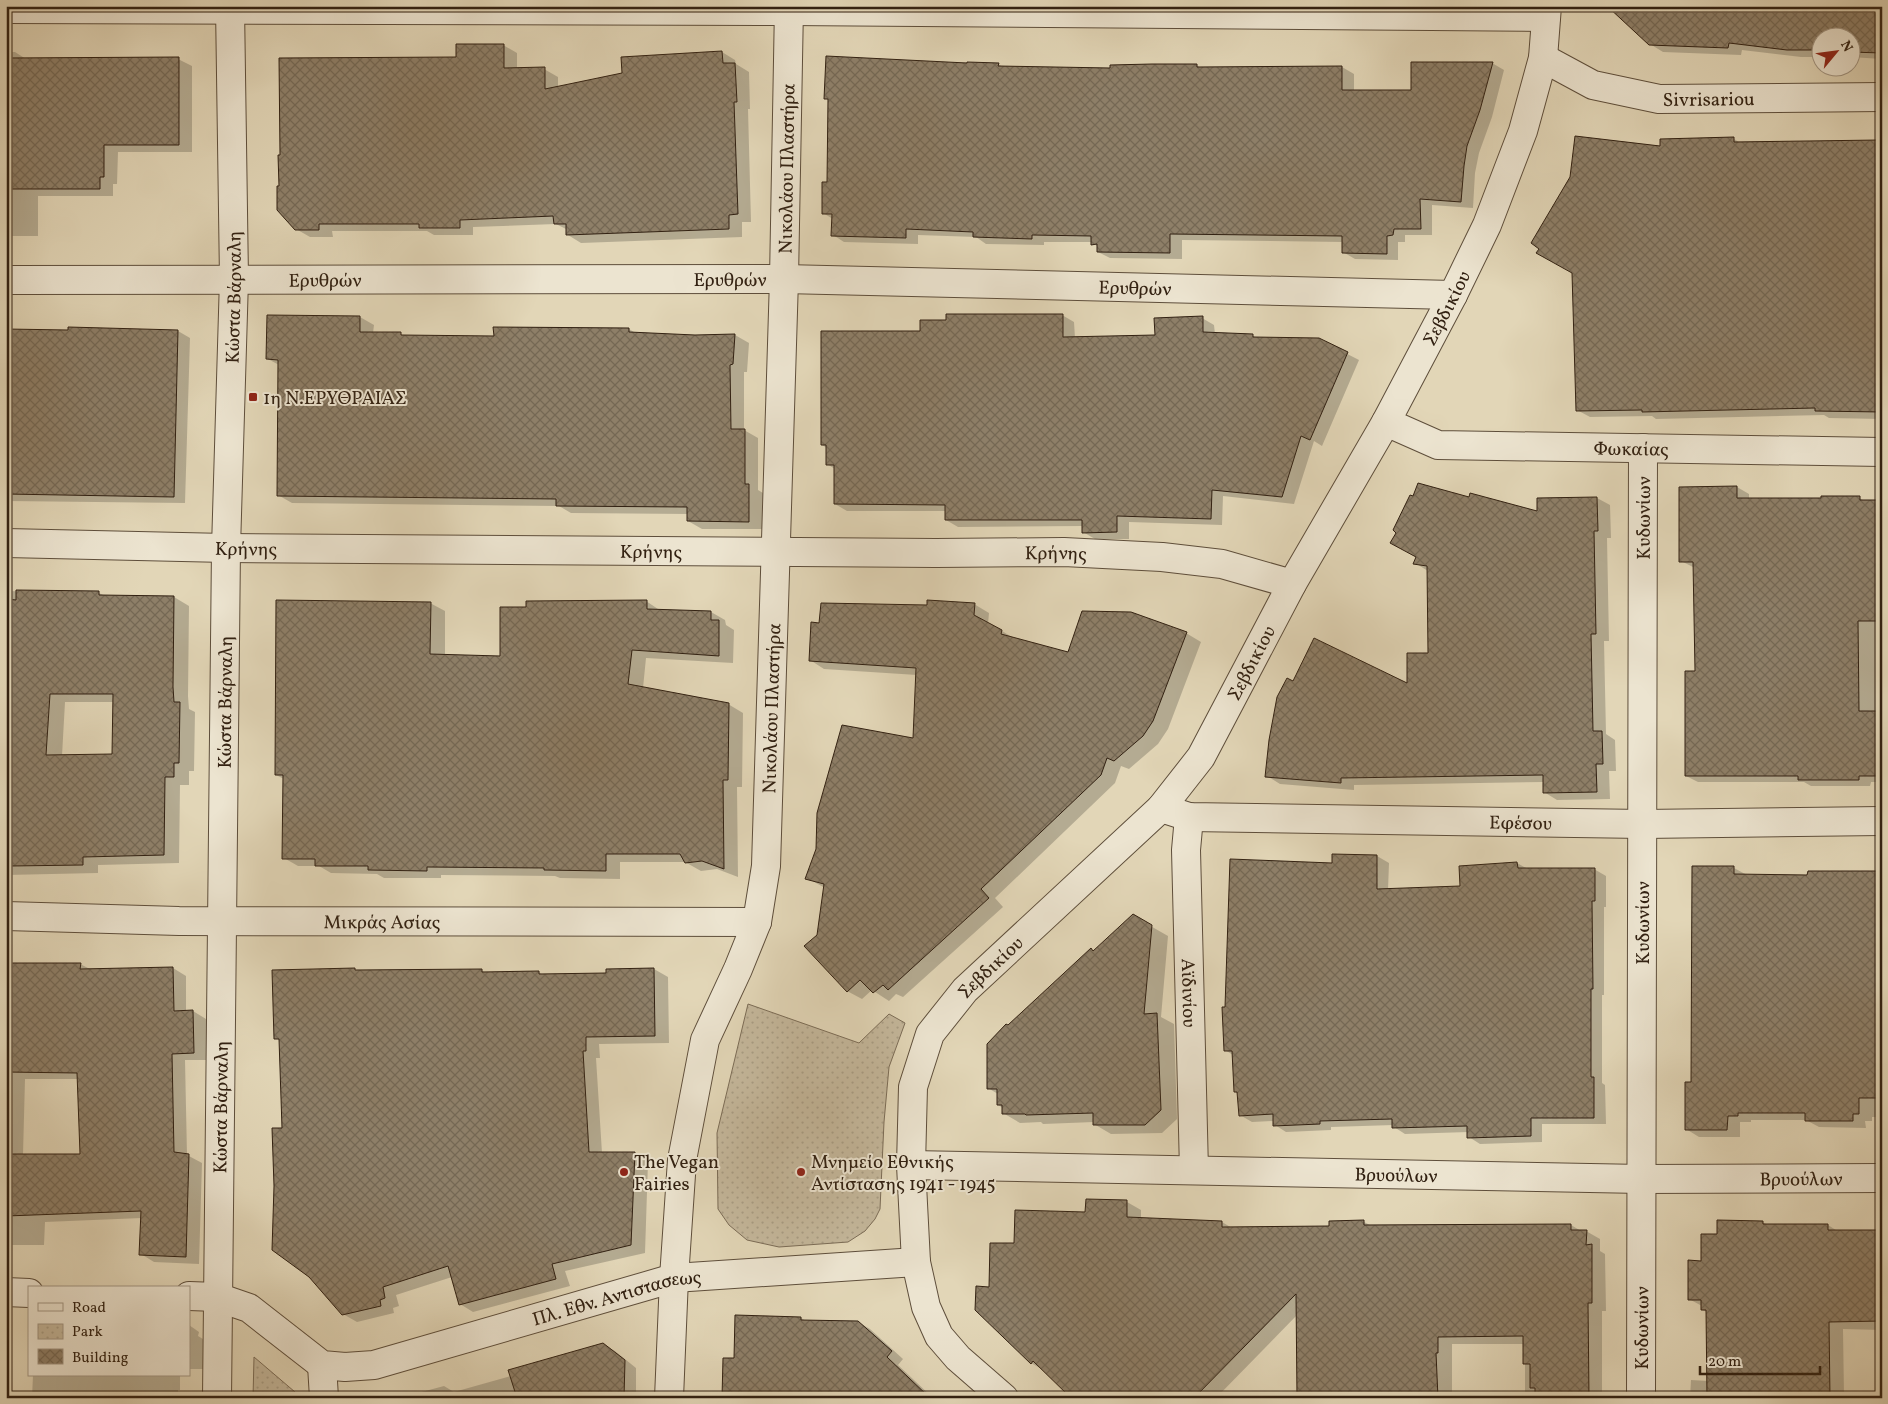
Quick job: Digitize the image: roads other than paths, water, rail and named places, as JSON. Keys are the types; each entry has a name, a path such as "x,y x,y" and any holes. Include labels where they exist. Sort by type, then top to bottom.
{"street":[{"path":"6,9 230,7 1547,11"},
{"name":"Κώστα Βάρναλη","path":"217,1398 226,548 234,279 230,7"},
{"name":"Νικολάου Πλαστήρα","path":"669,1398 674,1278 682,1160 705,1040 738,969 757,922 766,866 777,552 788,9"},
{"name":"Σεβδικίου","path":"1004,1398 958,1358 939,1336 926,1307 916,1262 911,1165 913,1086 930,1034 965,990 1162,808 1201,757 1292,584 1386,422 1453,295 1487,225 1523,131 1543,58 1547,11"},
{"name":"Sivrisariou","path":"1543,58 1592,85 1659,98 1882,97"},
{"name":"Ερυθρών","path":"6,280 784,279 1453,295"},
{"name":"Φωκαίας","path":"1386,422 1438,445 1882,452"},
{"name":"Κυδωνίων","path":"1641,1398 1643,448"},
{"name":"Κρήνης","path":"6,543 226,548 1064,552 1162,557 1222,564 1292,584"},
{"name":"Εφέσου","path":"1162,808 1189,817 1642,824 1882,822"},
{"name":"Αϊδινίου","path":"1189,817 1186,850 1194,1170"},
{"name":"Μικράς Ασίας","path":"6,916 221,920 757,922"},
{"name":"Βρυούλων","path":"911,1165 1642,1178 1882,1178"},
{"name":"Πλ. Εθν. Αντιστασεως","path":"322,1366 374,1365 674,1278 916,1262"},
{"path":"6,1292 28,1293"},
{"path":"190,1296 218,1297 249,1308 322,1366 324,1398"}],"place":[{"name":"1η Ν.ΕΡΥΘΡΑΙΑΣ","path":"253,397"},
{"name":"The Vegan Fairies","path":"624,1172"},
{"name":"Μνημείο Εθνικής Αντίστασης 1941 - 1945","path":"801,1172"}]}
